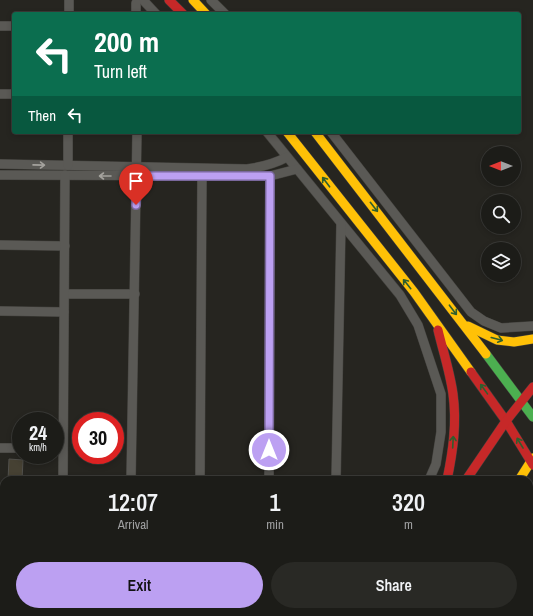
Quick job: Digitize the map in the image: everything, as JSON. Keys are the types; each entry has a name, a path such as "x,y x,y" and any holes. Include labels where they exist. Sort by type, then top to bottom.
{"main road":[{"path":"169,0 181,12"},
{"path":"193,0 204,12"},
{"path":"289,134 414,292 506,421 532,462 522,476"},
{"path":"318,134 533,417"},
{"path":"437,324 453,394 453,447 448,476"},
{"path":"464,325 497,340 514,342 533,339"},
{"path":"469,476 506,421 533,387"}],"street":[{"path":"69,0 69,12"},
{"path":"211,0 223,12"},
{"path":"137,12 140,2 153,12"},
{"path":"0,26 12,26"},
{"path":"0,94 12,94"},
{"path":"68,134 68,165"},
{"path":"131,476 137,134"},
{"path":"269,134 400,295 418,325 432,363 441,394 441,432 436,464 431,476"},
{"path":"334,134 471,312 484,321 501,328 533,326"},
{"path":"0,164 247,169 279,162 287,156"},
{"path":"0,175 270,176 297,169"},
{"path":"60,412 65,294 65,176"},
{"path":"200,476 202,176"},
{"path":"269,476 270,176"},
{"path":"336,476 342,224"},
{"path":"0,245 65,246"},
{"path":"65,294 135,294"},
{"path":"0,311 64,312"},
{"path":"0,448 12,448"},
{"path":"60,464 62,476"}],"building":[{"path":"9,459 12,459 12,464 23,464 22,476 8,476"}],"traffic: fast":[{"path":"486,354 533,417"}],"traffic: slow":[{"path":"193,0 204,12"},
{"path":"289,134 414,292 471,372"},
{"path":"317,134 486,354"},
{"path":"468,326 497,340 514,342 533,339"},
{"path":"522,476 533,458"}],"traffic: jam":[{"path":"169,0 181,12"},
{"path":"438,330 450,378 455,416 454,437 448,476"},
{"path":"471,372 506,421 533,465"},
{"path":"469,476 506,421 533,387"}],"route":[{"path":"136,205 137,176 270,176 269,450"}]}
